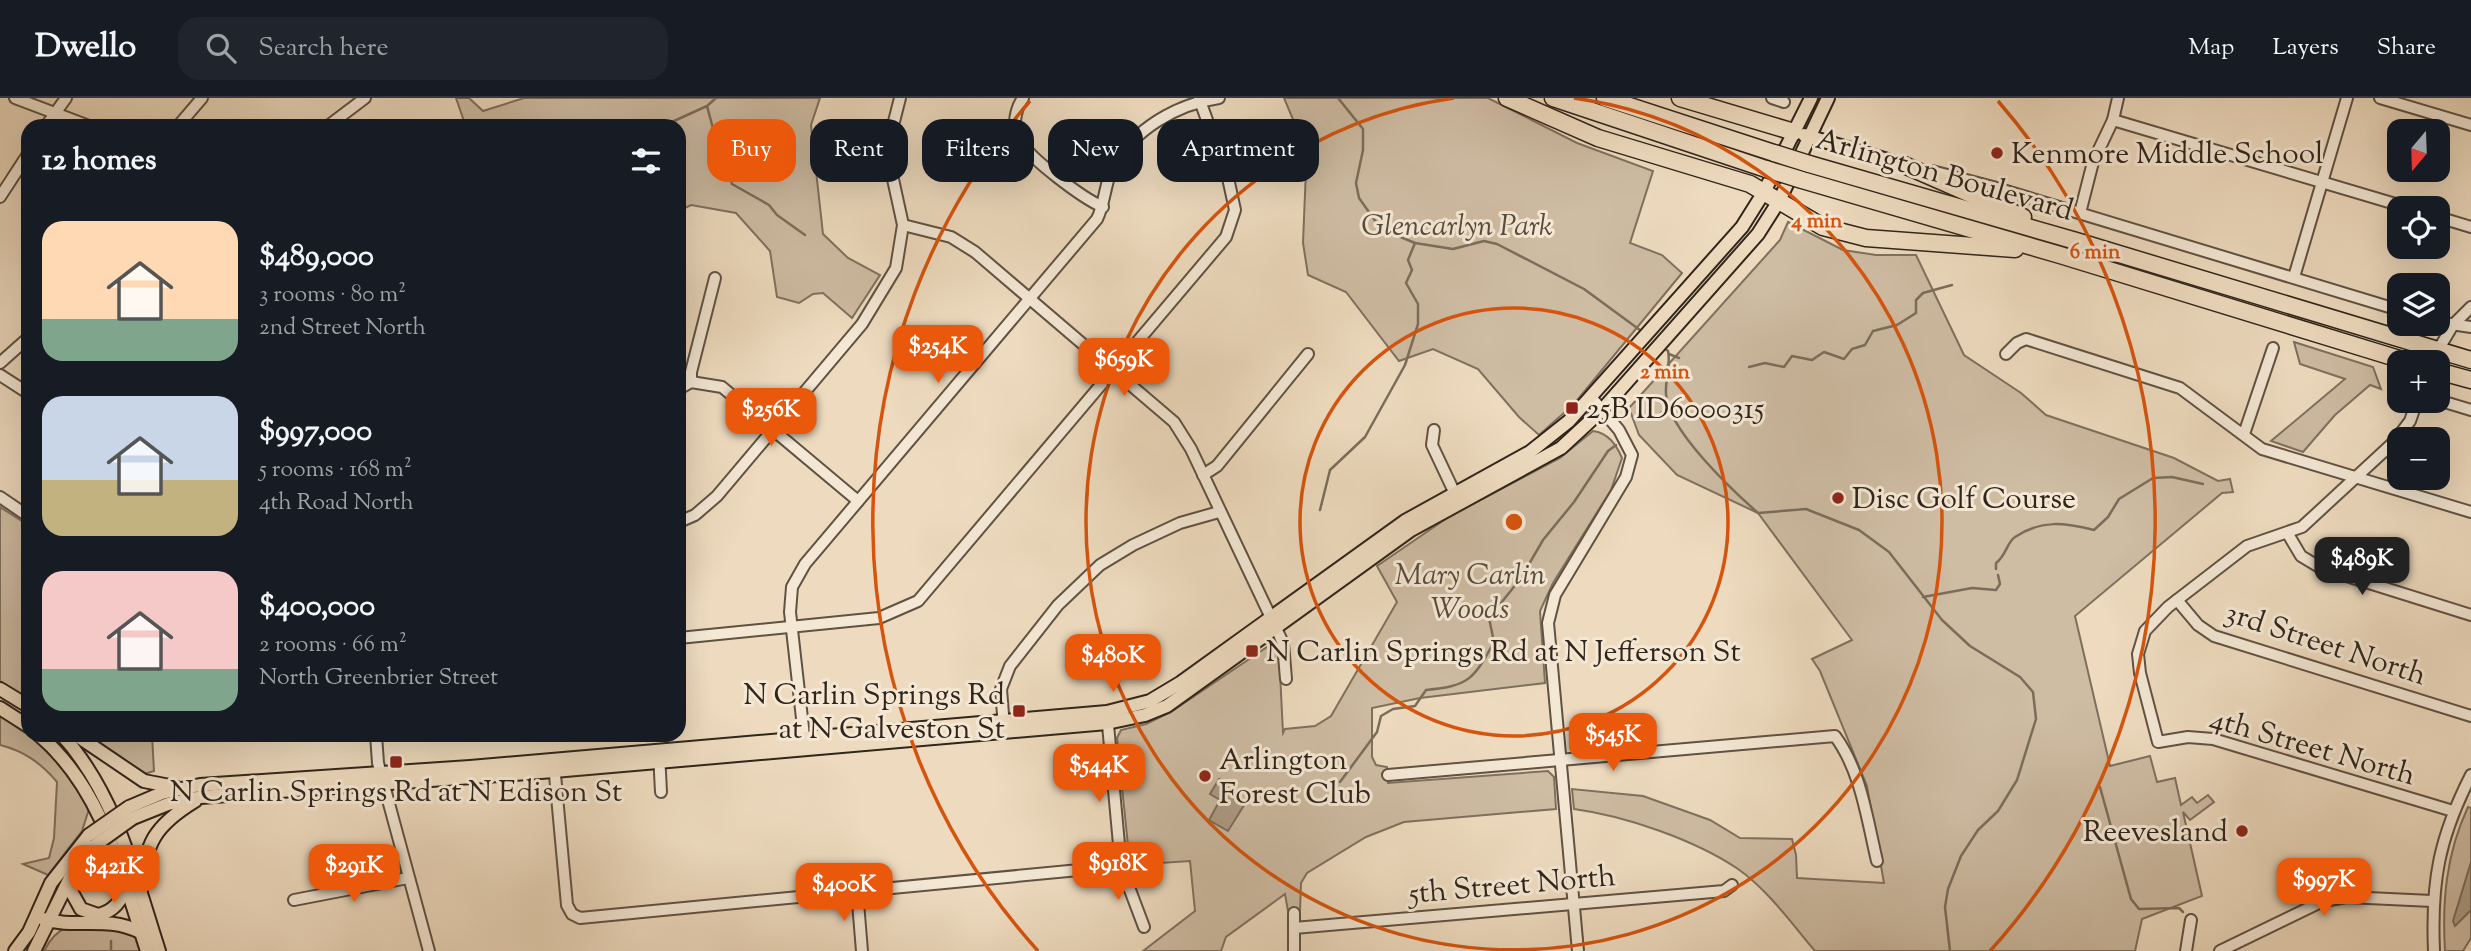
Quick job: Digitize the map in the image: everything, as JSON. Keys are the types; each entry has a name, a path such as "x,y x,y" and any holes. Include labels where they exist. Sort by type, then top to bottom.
{"highway":[{"path":"1507,98 1598,138 1749,184 1824,227 1866,238 1979,245 2060,255"},
{"name":"Arlington Boulevard","path":"1553,98 1766,169 2387,355"},
{"name":"Arlington Boulevard","path":"1605,98 1809,164 2077,240 2416,350"},
{"path":"1680,98 1802,135"},
{"path":"1904,165 2077,240"},
{"name":"Arlington Boulevard","path":"2450,358 2471,360"},
{"path":"2450,374 2471,380"}],"main road":[{"path":"86,742 144,781 182,788 383,778 1107,718 1161,695 1272,623 1405,521 1561,448 1602,410 1758,234 1779,201 1802,135 1811,98"},
{"path":"1457,497 1552,436 1591,397 1742,227 1828,98"},
{"path":"1802,135 1904,165"},
{"path":"0,689 21,702"},
{"path":"0,708 21,722"},
{"path":"45,742 84,785 121,874 147,951"},
{"path":"67,742 100,786 141,894 159,951"},
{"path":"131,812 201,797 383,778"},
{"path":"15,951 36,917 51,883 92,841 131,812 182,788"},
{"path":"141,894 145,855 153,836 164,822 201,797"},
{"path":"34,951 70,878 92,841"},
{"path":"70,878 71,891 81,909 98,915 111,909 121,899 124,891 121,874"},
{"path":"36,917 49,921 117,922 140,932"}],"street":[{"path":"15,98 71,119"},
{"path":"51,119 65,98"},
{"path":"184,119 202,98"},
{"path":"337,119 365,98"},
{"path":"686,519 695,515 717,496 880,299 896,268 903,225 889,155 891,126 900,98"},
{"path":"1023,98 1014,117 1018,139 1087,200 1103,207"},
{"path":"804,744 793,629 792,587 805,564 1032,300 1097,219 1103,207 1112,168 1136,138 1157,121 1200,99 1219,98"},
{"path":"1772,98 1784,102"},
{"path":"2080,213 2094,162 2113,120 2119,98"},
{"path":"2294,277 2347,98"},
{"path":"2380,98 2471,125"},
{"path":"686,637 793,629 879,618 918,601 1226,237 1236,210 1200,99"},
{"path":"2113,120 2387,201"},
{"path":"0,197 21,165"},
{"path":"1904,165 1993,187 2387,306"},
{"path":"2450,221 2471,227"},
{"path":"903,225 951,237 975,252 1174,422 1203,475 1283,643 1286,679"},
{"path":"691,382 691,372 715,278"},
{"path":"2437,350 2452,324 2471,307"},
{"path":"2452,324 2471,327"},
{"path":"2006,354 2017,343 2026,339 2180,388 2262,449 2471,512"},
{"path":"0,363 21,344"},
{"path":"2244,434 2273,348"},
{"path":"1203,475 1217,466 1308,354"},
{"path":"0,374 21,388"},
{"path":"686,385 691,382 722,387 858,501"},
{"path":"1578,951 1548,623 1555,595 1626,477 1632,455 1625,439 1591,397"},
{"path":"2450,404 2471,410"},
{"path":"2177,600 2246,546 2288,534 2302,527 2394,442 2413,413"},
{"path":"1434,430 1432,445 1457,497"},
{"path":"0,497 21,511"},
{"path":"1004,727 1001,689 1010,666 1058,605 1100,565 1133,545 1180,523 1219,512"},
{"path":"2288,534 2301,556 2321,568 2471,615"},
{"name":"3rd Street North","path":"2177,600 2198,625 2214,636 2471,716"},
{"name":"4th Street North","path":"2177,600 2145,631 2138,654 2140,673 2158,741 2188,737 2213,739 2453,811"},
{"path":"1107,718 1121,866 1144,927"},
{"path":"1388,775 1835,736 1845,749 1859,787 1877,861"},
{"path":"377,742 383,778 429,951"},
{"path":"660,756 661,792"},
{"path":"554,765 567,905 572,914 590,918 1121,866"},
{"path":"2434,951 2432,901 2438,859 2453,811 2471,775"},
{"path":"294,900 408,878"},
{"name":"5th Street North","path":"1294,928 1724,891 1732,885"},
{"path":"857,891 862,951"},
{"path":"2220,951 2323,901 2347,897 2432,901"},
{"path":"1294,913 1294,951"},
{"path":"2186,951 2191,920"}],"green space":[{"path":"456,98 469,98 483,111 524,98 820,98 813,119 810,119 810,182 817,182 823,234 848,258 880,275 852,318 823,293 813,294 799,303 777,297 770,251 736,213 691,205 686,208 686,119 463,119"},
{"name":"Glencarlyn Park","path":"1284,98 1488,98 1577,143 1653,171 1630,243 1662,255 1682,273 1574,404 1539,435 1519,417 1478,369 1433,349 1399,361 1346,292 1308,275 1303,243 1305,182 1319,182 1319,119 1293,119"},
{"path":"1788,222 1843,250 1876,255 1916,255 1964,355 2021,393 2046,415 2174,458 2218,481 2230,479 2233,492 2222,493 2075,616 2110,766 2150,756 2157,782 2175,778 2181,805 2192,797 2197,803 2208,795 2214,802 2190,820 2183,812 2202,896 2142,919 2135,951 1815,951 1749,877 1721,858 1681,839 1637,823 1574,809 1572,789 1643,796 1710,820 1740,838 1792,839 1797,878 1884,883 1867,786 1820,671 1812,659 1852,640 1758,513 1677,475 1639,435 1629,408 1780,240"},
{"path":"2294,342 2373,367 2381,389 2370,385 2335,415 2303,452 2271,441 2345,379 2300,364"},
{"name":"Mary Carlin Woods","path":"1593,431 1611,440 1622,458 1611,490 1553,583 1540,611 1545,683 1420,698 1372,708 1372,757 1376,765 1387,767 1388,783 1548,771 1554,777 1556,809 1404,822 1366,837 1307,873 1301,883 1300,911 1288,911 1285,894 1226,937 1221,951 1143,951 1195,911 1190,861 1130,865 1117,738 1121,730 1146,724 1171,712 1270,645 1279,653 1283,733 1285,729 1315,726 1331,716 1397,602 1377,566 1450,516 1560,458"},
{"path":"0,507 21,520 21,694 0,681"},
{"path":"0,716 21,729 21,742 37,742 51,756 89,809 82,831 48,875 23,864 49,858 54,838 57,782 32,759 0,745"},
{"path":"93,742 152,742 154,771 141,775"},
{"path":"2468,807 2471,808 2471,938 2463,951 2445,951 2447,878 2455,842"},
{"path":"83,924 116,924 136,937 142,951 44,951 51,940 65,928"}],"shaded area":[{"path":"1219,779 1229,784 1226,790 1246,802 1228,831 1209,820 1220,800 1210,794"},
{"path":"2471,862 2471,910 2455,926 2453,921"}],"waterway":[{"path":"678,119 707,106 716,98"},
{"path":"1338,98 1363,129 1363,150 1356,183 1359,198 1381,229 1415,243 1453,249 1484,241 1497,244 1584,289 1644,333"},
{"path":"707,106 715,136 721,140 716,147 732,184 769,205 777,215 805,235"},
{"path":"1320,510 1330,470 1365,437 1405,365 1418,324 1418,304 1406,283 1412,270 1408,260 1415,243"},
{"path":"1749,367 1765,363 1784,367 1792,356 1812,360 1824,352 1844,359 1852,349 1865,345 1873,331 1897,325 1916,313 1916,300 1923,293 1952,285"},
{"path":"1663,347 1668,351 1669,357 1666,394 1677,424 1703,458 1747,503 1758,513 1806,509 1859,530 1889,552 1942,620 1970,646 2020,677 2033,692 2036,719 2017,780 1998,811 1978,830 1961,856 1948,889 1945,907 1950,951"},
{"path":"1669,354 1679,358"},
{"path":"1661,413 1670,406"},
{"path":"1340,782 1377,732 1381,716 1393,709 1415,706 1426,690 1461,683 1481,665 1494,642 1489,618 1521,578 1543,540 1574,502 1608,451 1616,445"},
{"path":"1996,569 1996,563 2010,542 2025,531 2054,524 2094,530 2108,517 2119,499 2153,478 2172,477 2203,484"},
{"path":"1923,597 1972,588 1996,590 2000,584 1998,575"},
{"path":"2100,787 2131,899 2139,909 2179,908 2183,912"},
{"path":"111,941 111,951"}],"place":[{"name":"Kenmore Middle School","path":"1997,153"},
{"name":"25B ID6000315","path":"1572,408"},
{"name":"Disc Golf Course","path":"1838,498"},
{"name":"N Carlin Springs Rd at N Jefferson St","path":"1252,651"},
{"name":"N Carlin Springs Rd at N Galveston St","path":"1019,711"},
{"name":"N Carlin Springs Rd at N Edison St","path":"396,762"},
{"name":"Arlington Forest Club","path":"1205,776"},
{"name":"Reevesland","path":"2242,831"}]}
